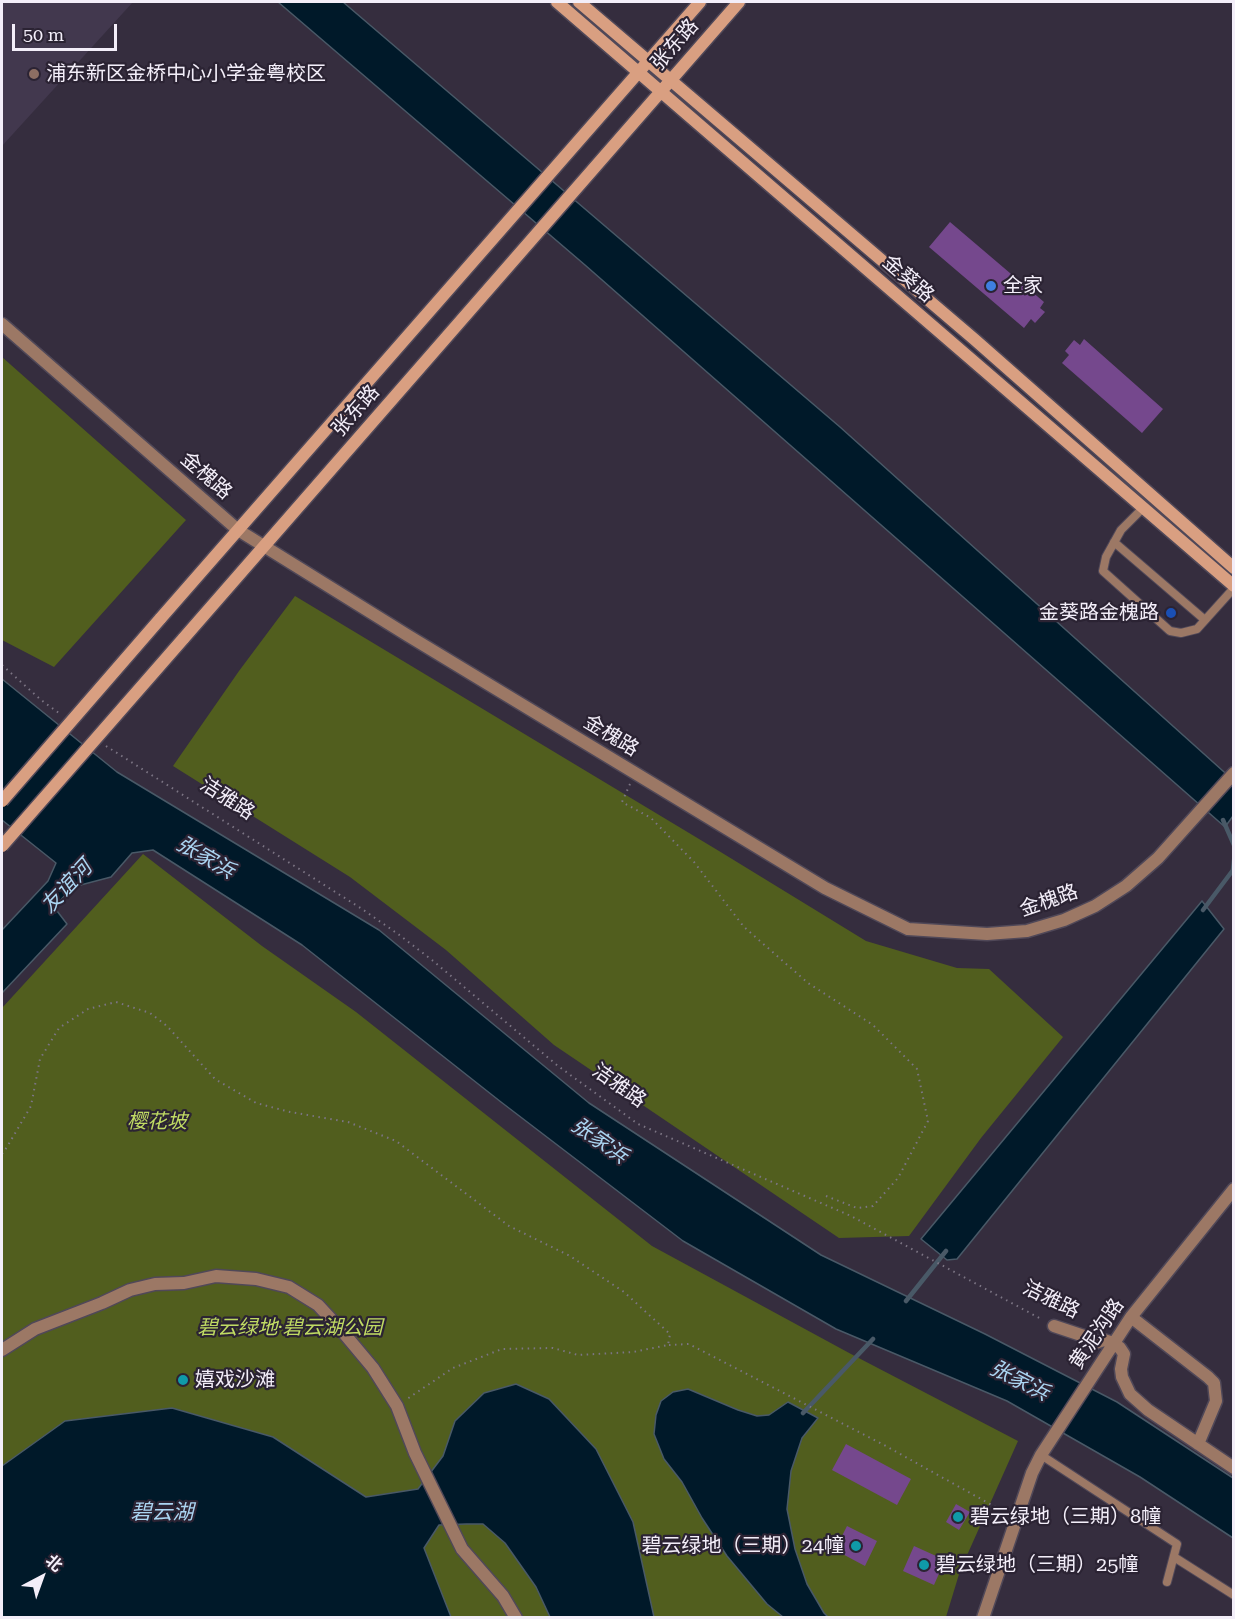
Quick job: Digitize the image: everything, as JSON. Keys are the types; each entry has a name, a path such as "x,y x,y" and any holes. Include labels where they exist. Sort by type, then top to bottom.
{"main road":[{"name":"金葵路","path":"557,2 1233,587"},
{"name":"金葵路","path":"579,2 974,339 1233,568"},
{"name":"张东路","path":"2,801 700,2"},
{"name":"张东路","path":"2,846 739,2"}],"street":[{"name":"金槐路","path":"2,324 238,530 825,888 908,929 987,934 1027,931 1064,920 1095,906 1126,886 1158,858 1233,772"},
{"name":"黄泥沟路","path":"983,1617 1032,1473 1041,1455 1131,1317 1233,1189"},
{"path":"2,1350 35,1329 130,1290 155,1284 184,1283 216,1276 256,1279 289,1287 318,1305 373,1368 397,1406 415,1454 462,1549 503,1596 516,1617"},
{"path":"1131,1317 1214,1383 1216,1401 1198,1444"},
{"name":"洁雅路","path":"1054,1326 1084,1336 1095,1343 1104,1340 1113,1343"},
{"path":"1113,1343 1124,1354 1122,1377 1130,1394 1148,1410 1233,1468"}],"lane":[{"path":"1143,508 1121,530 1106,557 1103,572 1170,631 1181,633 1197,629 1233,587"},
{"path":"1114,542 1205,620"},
{"path":"1041,1455 1177,1544 1167,1582"},
{"path":"1174,1557 1233,1594"}],"path":[{"path":"2,665 41,700 66,718"},
{"name":"洁雅路","path":"102,743 398,934 558,1066 638,1124 852,1216 1054,1326"},
{"path":"635,773 622,802 651,818 694,862 744,927 808,983 873,1025 917,1069 927,1121 898,1179 873,1206 856,1208 826,1196"},
{"path":"2,1154 31,1106 40,1059 59,1028 87,1009 116,1002 150,1013 166,1026 215,1079 256,1103 290,1112 348,1122 396,1141 509,1226 570,1256 624,1292 670,1334 668,1345"},
{"path":"397,1406 453,1368 502,1349 554,1348 578,1355 633,1352 668,1345 689,1344 836,1420 999,1509"}],"shaded area":[{"name":"浦东新区金桥中心小学金粤校区","path":"2,2 133,2 2,146"}],"green space":[{"path":"2,357 186,520 54,667 2,640"},
{"path":"295,596 866,941 957,968 989,969 1063,1037 981,1138 909,1236 839,1238 554,1045 446,950 350,877 173,766"},
{"name":"碧云绿地·碧云湖公园","path":"143,854 262,946 356,1012 652,1246 1018,1441 960,1571 946,1617 2,1617 2,1008"}],"water":[{"path":"278,2 343,2 840,427 1233,780 1233,816 1225,827 585,265"},
{"path":"2,679 117,772 379,930 589,1103 821,1255 985,1334 1117,1402 1233,1478 1233,1538 1140,1477 1007,1401 836,1329 683,1241 501,1102 302,945 153,850 132,853 111,877 73,887 54,907 67,924 2,993 2,930 48,881 56,863 2,820"},
{"path":"1202,901 1224,929 957,1259 947,1260 921,1239"},
{"name":"碧云湖","path":"516,1384 549,1399 596,1449 633,1522 654,1617 550,1617 536,1587 505,1543 483,1524 466,1524 439,1525 424,1548 451,1617 2,1617 2,1466 65,1421 172,1408 273,1437 366,1497 418,1489 443,1456 455,1421 484,1393"},
{"path":"688,1389 757,1416 769,1415 788,1402 818,1418 802,1438 791,1471 787,1509 795,1549 807,1584 828,1617 783,1617 767,1604 727,1556 682,1482 664,1459 654,1434 656,1415 661,1401 673,1392"}],"building":[{"path":"950,222 1044,302 1040,308 1045,312 1035,323 1031,319 1024,328 929,247"},
{"path":"1084,339 1163,409 1142,433 1062,363 1069,355 1065,351 1074,340 1080,345"},
{"path":"846,1444 911,1479 897,1505 832,1470"},
{"name":"碧云绿地（三期）8幢","path":"956,1504 970,1512 959,1530 946,1522"},
{"name":"碧云绿地（三期）24幢","path":"847,1526 877,1541 865,1566 835,1550"},
{"name":"碧云绿地（三期）25幢","path":"914,1546 945,1560 934,1585 903,1571"}],"waterway":[{"path":"1223,820 1234,845"},
{"path":"1203,910 1233,870 1234,860"},
{"path":"906,1301 946,1251"},
{"path":"803,1413 873,1339"}],"place":[{"name":"浦东新区金桥中心小学金粤校区","path":"34,74"},
{"name":"全家","path":"991,286"},
{"name":"金葵路金槐路","path":"1171,613"},
{"name":"嬉戏沙滩","path":"183,1380"},
{"name":"碧云绿地（三期）8幢","path":"958,1517"},
{"name":"碧云绿地（三期）24幢","path":"856,1546"},
{"name":"碧云绿地（三期）25幢","path":"924,1565"}],"water label":[{"name":"张家浜","path":"205,858"},
{"name":"友谊河","path":"67,887"},
{"name":"张家浜","path":"599,1141"},
{"name":"张家浜","path":"1019,1381"}],"park label":[{"name":"樱花坡","path":"157,1122"}]}
